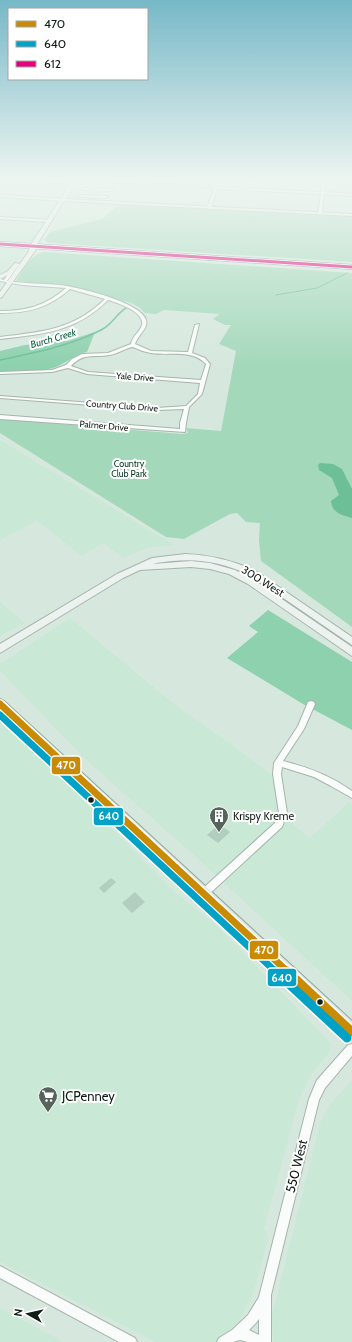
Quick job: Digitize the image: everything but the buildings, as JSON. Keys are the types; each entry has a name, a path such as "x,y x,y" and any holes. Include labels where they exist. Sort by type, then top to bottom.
{"main road":[{"path":"4,280 32,251 37,241"},
{"path":"0,244 352,267"},
{"path":"0,296 4,280 27,250 33,246"},
{"name":"300 West","path":"0,649 120,576 155,560 180,557 208,558 233,564 259,577 352,642"},
{"name":"300 West","path":"139,568 191,564 210,566 232,572 251,582 352,652"},
{"path":"0,704 349,1029"}],"street":[{"path":"4,280 69,288 108,298 130,306 142,314 144,318 144,324 133,340 132,345"},
{"path":"0,312 16,312 40,307 58,298 69,288"},
{"path":"0,338 38,333 73,324 99,309 108,298"},
{"path":"190,354 197,325"},
{"path":"0,373 52,371 68,366 74,360 84,355 109,354 132,345 151,352 190,354 203,358 208,364 200,394 187,407"},
{"name":"Yale Drive","path":"68,366 87,373 203,382"},
{"name":"Country Club Drive","path":"0,397 157,409 187,407"},
{"name":"Palmer Drive","path":"0,417 183,431 183,423 187,407"},
{"path":"203,894 279,824 283,813 277,774 278,763 301,727 311,704"},
{"path":"278,763 301,768 320,775 352,795"},
{"name":"550 West","path":"265,1295 314,1099 322,1084 352,1049"},
{"path":"0,1272 131,1342"},
{"path":"224,1342 235,1335 252,1319 265,1295"},
{"path":"265,1295 265,1342"},
{"path":"235,1335 246,1335 258,1342"}],"shaded area":[{"path":"0,241 33,241 26,243"},
{"path":"0,246 28,248 12,267 0,274"},
{"path":"95,332 87,352 82,353 58,366 41,370 0,372 0,351 25,345 67,341"},
{"path":"0,440 174,545 147,548 123,558 103,543 82,556 37,521 0,540"},
{"path":"320,463 333,464 342,469 352,489 352,518 338,513 333,508 331,501 339,495 332,478 319,470 318,465"},
{"path":"0,602 25,623 0,636"},
{"path":"268,610 352,662 352,730 303,704 227,658 258,632 249,626"},
{"path":"70,618 168,699 273,775 279,813 310,838 349,802 352,804 352,1001 187,849 87,761 0,671 0,664"},
{"path":"0,722 54,771 176,893 216,925 330,1043 329,1053 310,1076 299,1100 264,1229 268,1235 268,1241 253,1294 239,1321 217,1342 155,1342 0,1262"},
{"path":"352,1079 352,1342 273,1342 272,1315 321,1120 330,1105"},
{"path":"0,1308 64,1342 0,1342"}],"green space":[{"path":"45,241 352,241 352,262 49,243"},
{"name":"Country Club Park","path":"44,252 352,273 352,627 261,561 259,540 260,523 246,522 237,513 230,514 184,539 166,537 0,433 0,419 182,434 188,433 186,428 221,431 236,351 219,344 231,325 225,325 213,319 220,314 164,310 156,314 145,313 139,307 131,303 65,285 16,281 31,259"}],"waterway":[{"name":"Burch Creek","path":"276,295 317,288 347,273"},
{"name":"Burch Creek","path":"0,360 52,348 89,336 105,328 126,308"}],"transit line":[{"name":"612","path":"0,244 352,267"},
{"name":"470","path":"0,704 352,1032"},
{"name":"640","path":"0,715 347,1038"}],"place":[{"name":"Krispy Kreme","path":"219,833"},
{"name":"JCPenney","path":"48,1113"}]}
